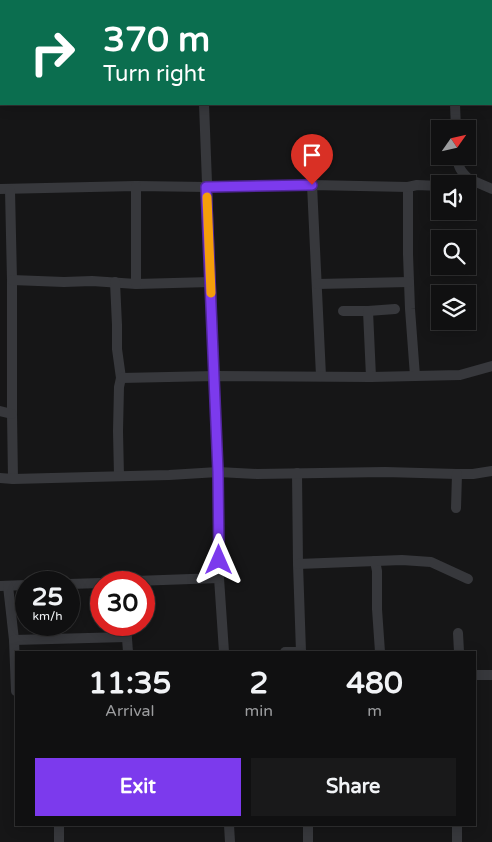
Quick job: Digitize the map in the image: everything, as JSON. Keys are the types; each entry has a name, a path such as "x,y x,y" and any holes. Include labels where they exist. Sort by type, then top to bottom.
{"street":[{"path":"204,105 218,472 219,578 224,651"},
{"path":"454,105 455,120"},
{"path":"476,182 492,189"},
{"path":"312,185 321,376"},
{"path":"136,186 136,284"},
{"path":"13,479 12,280 5,190 136,186 431,186"},
{"path":"408,187 409,282 415,376"},
{"path":"12,280 92,281 136,284 211,282"},
{"path":"115,282 117,349 121,378 118,387 119,476"},
{"path":"317,284 409,282"},
{"path":"343,311 394,309"},
{"path":"368,311 371,377"},
{"path":"121,378 460,375 492,366"},
{"path":"0,411 12,414"},
{"path":"0,478 218,472 257,474 385,472 473,474 492,471"},
{"path":"297,473 301,651"},
{"path":"456,508 457,474"},
{"path":"298,564 402,560 431,562 468,579"},
{"path":"375,561 380,651"},
{"path":"155,581 219,578"},
{"path":"4,586 14,640 15,666"},
{"path":"458,633 459,651"},
{"path":"14,640 126,637 128,651"},
{"path":"476,676 492,675"},
{"path":"59,826 59,842"},
{"path":"230,826 230,842"},
{"path":"308,826 308,842"},
{"path":"457,826 457,842"}],"slow traffic":[{"path":"207,197 211,293"}],"route":[{"path":"219,560 218,472 206,187 312,185"}]}
